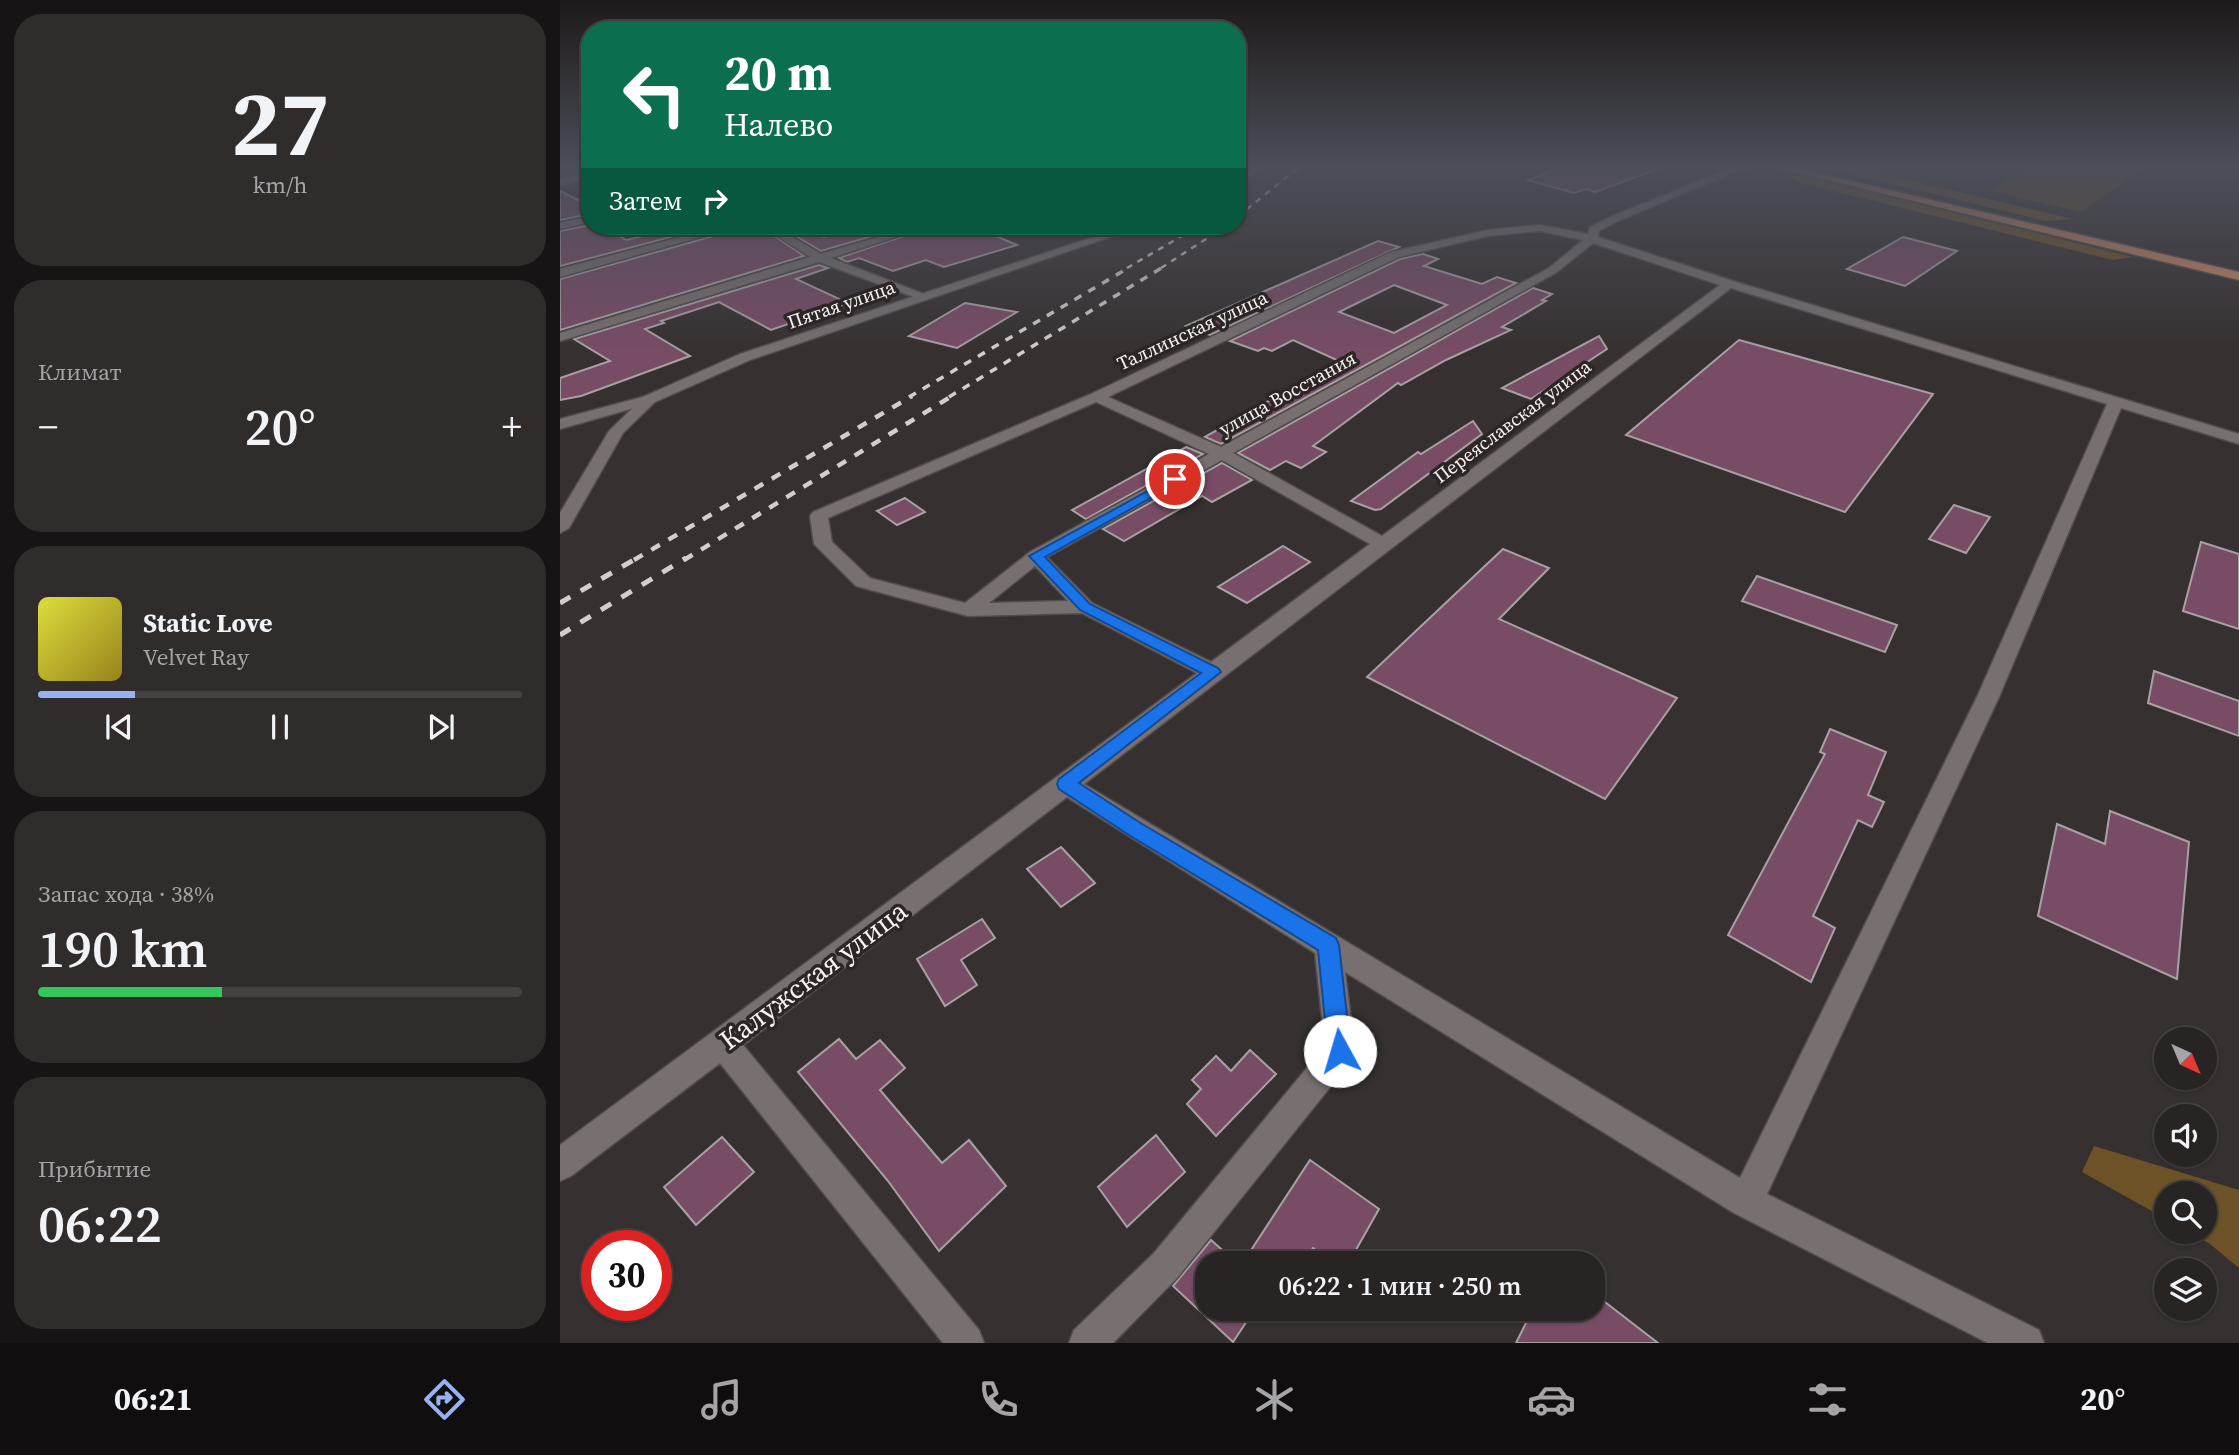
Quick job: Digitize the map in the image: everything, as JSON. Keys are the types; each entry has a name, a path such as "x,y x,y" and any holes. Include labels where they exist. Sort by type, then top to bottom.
{"highway":[{"path":"2035,228 2239,276"}],"street":[{"name":"Таллинская улица","path":"968,610 863,582 823,544 818,516 1096,397 1395,254 1488,233 1540,228 1592,238"},
{"path":"1597,228 1592,238 1610,246 2239,439"},
{"path":"560,274 701,235"},
{"path":"782,235 819,258 923,296"},
{"path":"560,337 895,235"},
{"name":"Пятая улица","path":"560,424 650,399 744,357 1109,235"},
{"name":"улица Восстания","path":"968,610 1036,556 1553,270 1592,238"},
{"name":"Переяславская улица","path":"1066,784 1729,284"},
{"path":"1096,397 1221,453 1383,544"},
{"path":"560,528 617,430 650,399"},
{"path":"1746,1201 1988,697 2116,401"},
{"path":"1036,556 1085,607 1213,672"},
{"path":"968,610 1085,607"},
{"path":"1066,784 1135,829 1746,1201 2026,1343"},
{"name":"Калужская улица","path":"560,1165 1066,784"},
{"path":"1087,1343 1166,1265 1340,1051 1328,945"},
{"path":"723,1044 966,1343"}],"shaded area":[{"path":"1982,228 2014,228 2133,257 2113,260"},
{"path":"2094,1146 2154,1164 2154,1167 2163,1167 2209,1181 2154,1181 2154,1212 2082,1172"},
{"path":"2217,1183 2239,1190 2239,1268 2210,1244 2217,1244"}],"building":[{"path":"581,228 581,235 618,235 626,240 647,235 679,235 560,266 560,231"},
{"path":"718,235 773,235 804,256 560,330 560,279"},
{"path":"794,235 876,235 821,251"},
{"path":"907,235 993,235 1017,245 944,267 926,260 893,271 859,258 847,262 839,258"},
{"path":"1903,237 1957,251 1905,286 1847,269"},
{"path":"1378,241 1399,247 1210,335 1186,326"},
{"path":"1423,254 1438,259 1424,266 1482,284 1497,277 1516,283 1221,444 1205,437 1339,361 1293,340 1272,351 1264,348 1258,351 1230,341 1400,259","holes":["1394,285 1447,305 1394,333 1339,312"]},
{"path":"819,265 828,268 796,279 848,303 771,330 719,302 661,321 664,323 645,329 690,356 581,396 560,400 560,378 610,361 574,339"},
{"path":"1533,288 1552,294 1542,300 1546,301 1502,327 1511,330 1446,360 1401,385 1398,383 1313,446 1326,452 1301,468 1286,461 1270,470 1238,453"},
{"path":"965,303 1017,312 957,348 909,336"},
{"path":"1599,336 1607,349 1531,399 1502,388"},
{"path":"1739,340 1933,394 1845,512 1626,435"},
{"path":"1473,421 1482,434 1381,509 1375,510 1351,501 1418,452 1421,454"},
{"path":"1186,447 1203,454 1086,519 1072,510"},
{"path":"1222,463 1252,480 1212,502 1202,496 1124,541 1103,529"},
{"path":"905,498 925,512 897,525 877,511"},
{"path":"1954,505 1990,517 1966,553 1929,539"},
{"path":"2201,542 2239,554 2239,629 2183,611"},
{"path":"1283,546 1310,562 1247,603 1218,587"},
{"path":"1503,549 1549,568 1499,619 1677,698 1605,799 1367,677"},
{"path":"1757,576 1897,625 1885,652 1742,601"},
{"path":"2154,671 2239,701 2239,736 2148,703"},
{"path":"1830,729 1886,752 1868,795 1884,802 1872,827 1858,820 1813,916 1835,928 1811,982 1728,935 1825,754 1820,752"},
{"path":"2110,811 2189,842 2177,979 2038,916 2057,824 2105,844"},
{"path":"1061,847 1095,883 1061,907 1027,869"},
{"path":"982,919 995,938 961,960 977,985 945,1006 917,959"},
{"path":"839,1039 856,1059 880,1040 905,1068 880,1090 942,1163 969,1140 1006,1186 939,1251 888,1181 798,1072"},
{"path":"1250,1050 1276,1074 1216,1136 1187,1104 1201,1089 1192,1080 1216,1056 1231,1071"},
{"path":"1156,1135 1185,1172 1127,1227 1098,1187"},
{"path":"722,1137 754,1172 696,1225 664,1187"},
{"path":"1310,1160 1379,1209 1355,1251 1317,1251 1313,1248 1311,1251 1250,1251"},
{"path":"1211,1240 1223,1251 1202,1251"},
{"path":"1195,1259 1195,1307 1173,1286"},
{"path":"1605,1302 1658,1343 1516,1343 1527,1321 1605,1321"},
{"path":"1210,1321 1247,1321 1233,1342"}],"railway":[{"path":"1127,268 1184,235"},
{"path":"1161,268 1212,235"},
{"path":"909,397 1130,267"},
{"path":"949,397 1163,267"},
{"path":"634,560 912,396"},
{"path":"684,560 952,396"},
{"path":"560,603 637,558"},
{"path":"560,635 686,558"}],"route":[{"path":"1175,479 1036,556 1085,607 1213,672 1066,784 1135,829 1328,945 1340,1051"}]}
